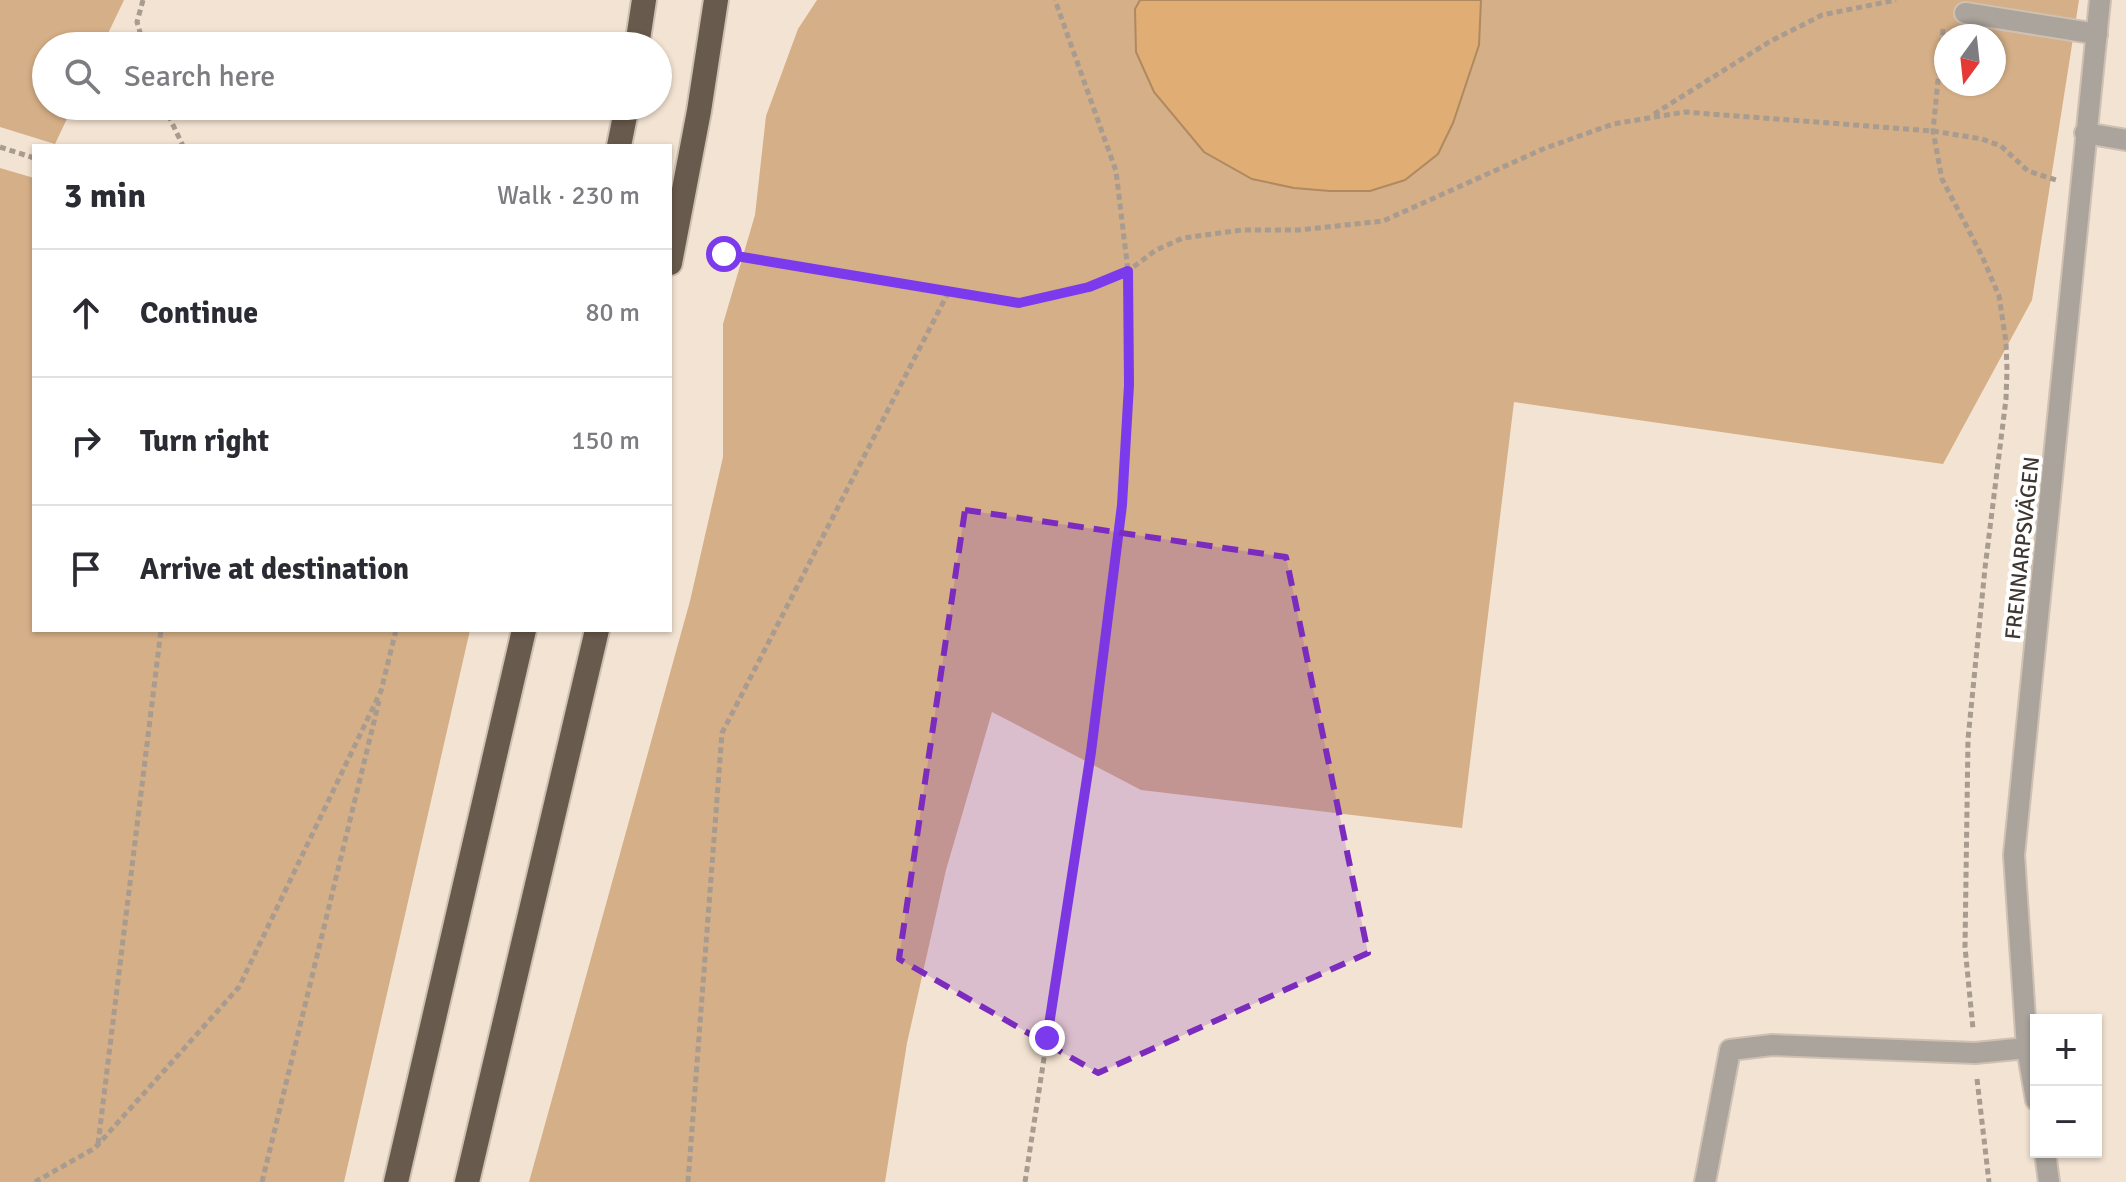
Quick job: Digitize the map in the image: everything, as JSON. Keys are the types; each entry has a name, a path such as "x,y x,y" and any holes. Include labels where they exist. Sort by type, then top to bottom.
{"highway":[{"path":"639,32 644,0"},
{"path":"672,253 716,0"},
{"path":"619,144 624,120"},
{"path":"396,1182 524,632"},
{"path":"467,1182 597,632"}],"street":[{"name":"FRENNARPSVÄGEN","path":"2034,1086 2027,1048 2014,855 2100,0"},
{"path":"1965,13 2097,34"},
{"path":"2085,133 2126,140"},
{"path":"1705,1182 1730,1050 1772,1045 1975,1053 2027,1048"},
{"path":"2046,1158 2049,1182"}],"path":[{"path":"140,32 137,22 143,0"},
{"path":"1025,1182 1091,752 1122,505 1129,385 1128,271 1116,171 1055,0"},
{"path":"1649,116 1769,42 1822,15 1896,0"},
{"path":"1936,96 1933,131 1942,179 1999,296 2006,342 2006,399 1968,739 1965,947 1982,1139 1989,1182"},
{"path":"724,254 1019,303 1089,287 1128,271 1156,250 1183,238 1242,230 1299,230 1383,221 1543,149 1613,124 1685,112 1933,131 1982,139 2001,146 2028,171 2045,179 2080,185"},
{"path":"171,120 182,144"},
{"path":"0,147 32,157"},
{"path":"688,1182 722,733 949,291"},
{"path":"98,1145 161,632"},
{"path":"262,1182 396,632"},
{"path":"35,1182 98,1145 239,987 381,691"}],"highlighted area":[{"path":"965,510 1286,557 1368,953 1098,1073 899,959"}],"shaded area":[{"path":"0,0 124,0 109,32 32,32 32,120 66,120 55,144 0,127"},
{"path":"817,0 2079,0 2032,300 1943,464 1514,402 1462,828 1141,790 992,712 946,870 907,1043 885,1182 529,1182 690,601 723,457 723,324 755,215 766,116 798,29"},
{"path":"1140,0 1481,0 1479,45 1453,123 1438,154 1405,180 1370,191 1294,188 1252,179 1204,152 1154,92 1136,52 1135,9"},
{"path":"0,168 32,177 32,632 470,632 344,1182 0,1182"}],"route":[{"path":"724,254 1019,303 1089,287 1128,271 1129,385 1122,505 1091,752 1047,1038"}]}
